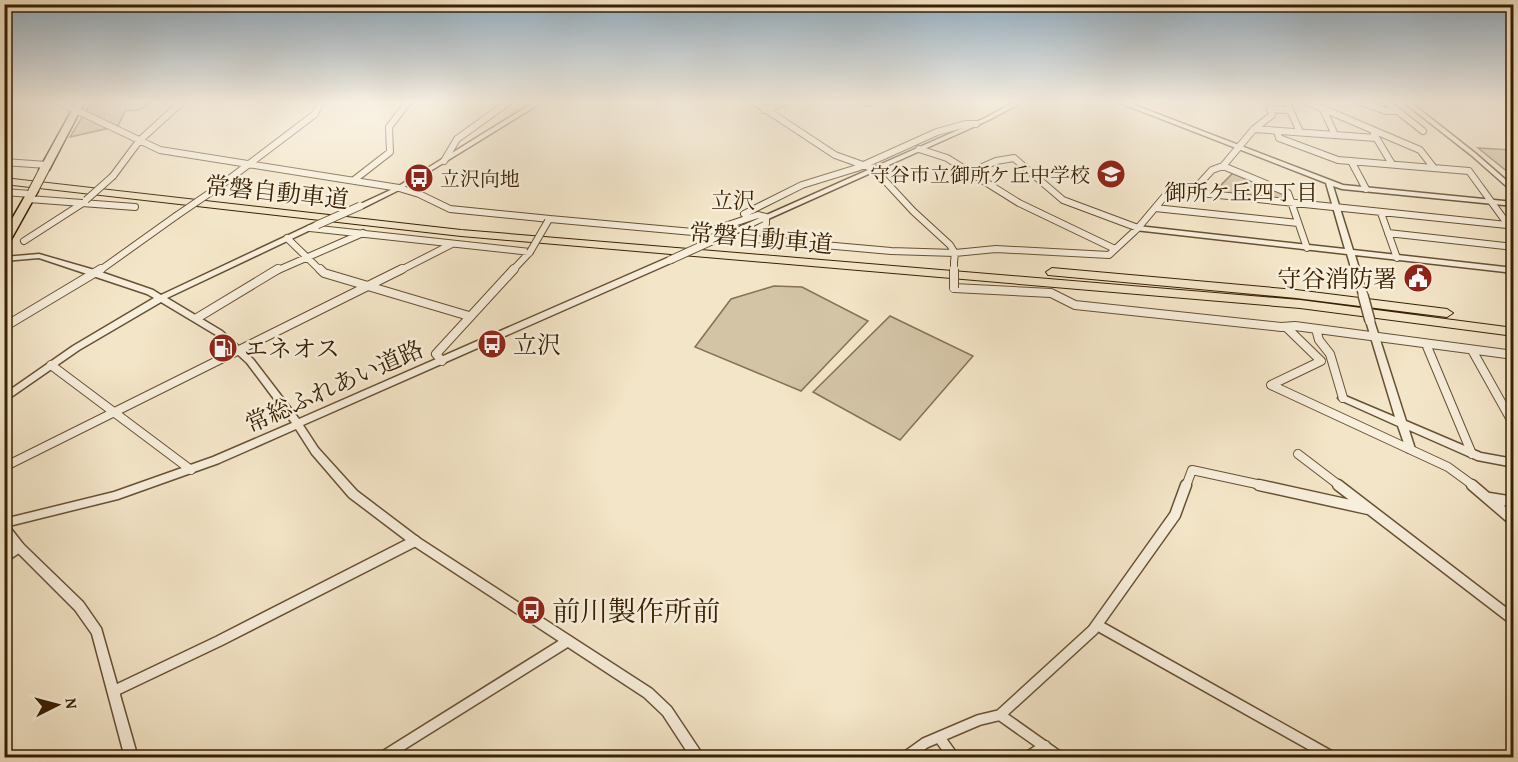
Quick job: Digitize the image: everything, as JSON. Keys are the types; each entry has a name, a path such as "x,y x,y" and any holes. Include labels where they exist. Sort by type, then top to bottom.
{"highway":[{"name":"常磐自動車道","path":"4,172 466,224 1202,285 1374,303 1514,322"},
{"name":"常磐自動車道","path":"4,181 473,234 1277,302 1514,332"}],"main road":[{"path":"4,243 62,137"}],"street":[{"path":"131,137 160,150 399,188 419,194 450,209 704,233 712,233 752,215 765,217 947,137"},
{"path":"24,241 84,201 113,176 144,137"},
{"path":"4,327 95,273 220,186 286,137"},
{"path":"354,180 390,152 389,137"},
{"path":"444,161 462,137"},
{"path":"4,399 51,365 161,298 399,188 484,137"},
{"path":"806,137 835,155 874,169 913,212 950,245 955,253 954,288 1052,293 1075,305 1316,329 1514,356"},
{"path":"704,233 801,186 864,165 898,147 926,137"},
{"path":"1207,137 1329,183 1514,204"},
{"path":"1192,192 1212,170 1223,166 1247,137"},
{"path":"1279,137 1326,157 1469,171 1514,233"},
{"path":"1356,137 1376,138 1392,164"},
{"path":"1388,137 1420,150 1434,168"},
{"path":"1451,137 1514,191"},
{"path":"1458,137 1514,183"},
{"path":"919,149 947,158 1019,203 1115,249"},
{"path":"969,173 996,161 1014,158 1063,200 1138,228 1514,272"},
{"path":"1351,161 1366,189"},
{"path":"4,162 45,168"},
{"path":"1223,166 1288,193 1307,248"},
{"path":"1329,183 1410,449"},
{"path":"765,217 766,224 745,235 745,238 891,251 955,253 996,249 1109,255 1138,228 1170,189 1337,209 1507,225"},
{"path":"4,192 135,207"},
{"path":"1155,207 1298,223"},
{"path":"1381,213 1397,258"},
{"name":"常総ふれあい道路","path":"4,526 103,499 191,470 765,217"},
{"path":"442,361 436,354 468,316 530,252 549,220"},
{"path":"314,226 530,252"},
{"path":"1388,232 1514,247"},
{"path":"197,318 285,265 364,233"},
{"path":"287,238 324,273 468,316"},
{"path":"4,467 452,244"},
{"path":"4,259 39,256 95,273 161,298 197,318 240,350 315,451 353,494 415,541 648,693 667,711 699,758"},
{"path":"1286,327 1321,362 1271,385 1448,467 1489,498 1514,521"},
{"path":"1316,329 1319,340 1330,354 1343,398 1472,454 1514,463"},
{"path":"1426,344 1472,454"},
{"path":"1472,350 1514,425"},
{"path":"51,365 191,470"},
{"path":"1298,454 1514,621"},
{"path":"904,758 925,743 979,720 1000,715 1097,625 1175,515 1192,470 1368,509"},
{"path":"1489,498 1514,502"},
{"path":"4,526 19,547 79,606 97,632 132,758"},
{"path":"114,691 219,641 415,541"},
{"path":"4,556 19,547"},
{"path":"1097,625 1334,758"},
{"path":"381,758 568,641"},
{"path":"1000,715 1061,758"},
{"path":"939,737 954,758"},
{"path":"1026,758 1045,746"}],"shaded area":[{"path":"1478,148 1513,150 1513,176 1509,173"},
{"path":"1235,171 1288,193 1292,203 1212,194"},
{"path":"774,286 802,287 868,321 801,391 695,347 731,299"},
{"path":"890,316 973,356 900,440 813,392"}],"place":[{"name":"守谷市立御所ケ丘中学校","path":"1111,174"},
{"name":"立沢向地","path":"419,178"},
{"name":"守谷消防署","path":"1418,278"},
{"name":"立沢","path":"492,344"},
{"name":"エネオス","path":"223,348"},
{"name":"前川製作所前","path":"531,610"}],"district":[{"name":"御所ケ丘四丁目","path":"1241,192"},
{"name":"立沢","path":"733,200"}]}
